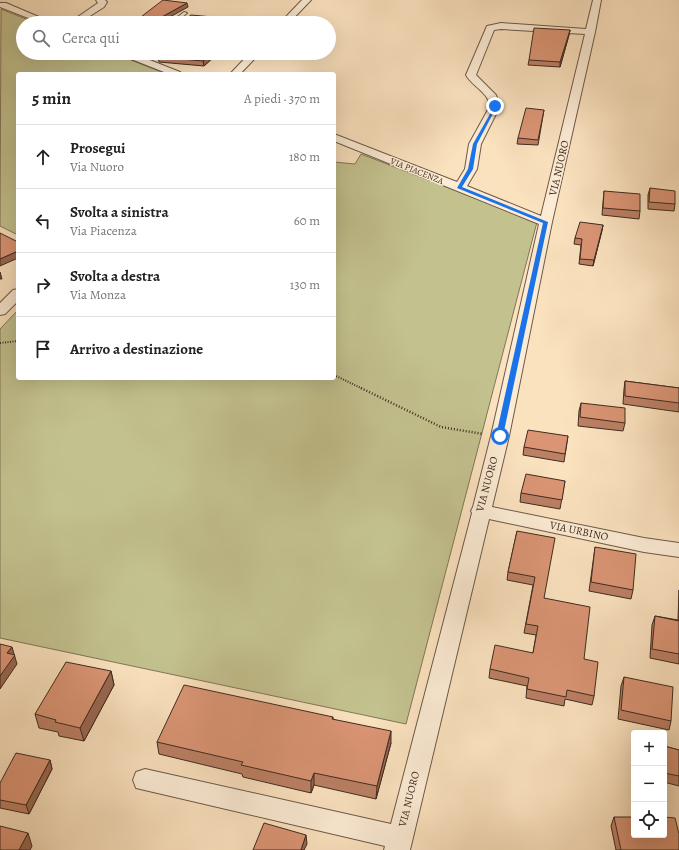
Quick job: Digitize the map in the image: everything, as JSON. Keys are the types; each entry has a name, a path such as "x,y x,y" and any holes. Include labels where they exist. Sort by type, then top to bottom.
{"street":[{"path":"1,6 12,0"},
{"path":"84,16 101,5 103,2 100,0"},
{"path":"291,16 307,0"},
{"name":"VIA NUORO","path":"398,844 480,511 500,436 546,222 591,32 597,0"},
{"path":"1,6 29,16"},
{"path":"460,188 470,169 475,144 495,106 495,101 492,96 474,81 471,75 490,28 500,26 591,32"},
{"path":"144,60 173,72"},
{"path":"237,72 248,60"},
{"name":"VIA PIACENZA","path":"336,138 546,222"},
{"path":"0,311 16,295"},
{"name":"VIA URBINO","path":"480,511 644,545 679,550"},
{"path":"145,780 398,844"}],"lane":[{"path":"181,16 185,13"}],"path":[{"path":"0,343 16,341"},
{"path":"336,376 441,427 500,436"}],"shaded area":[{"path":"1,9 18,16 16,16 16,60 131,60 162,72 16,72 16,234 0,226"},
{"path":"361,154 537,222 406,724 0,638 0,329 16,312 16,380 336,380 336,162 355,164"}],"building":[{"path":"163,0 187,3 164,16 142,16"},
{"path":"534,28 570,30 560,62 529,60"},
{"path":"526,108 544,110 538,140 518,138"},
{"path":"650,188 675,191 675,204 649,202"},
{"path":"604,191 640,194 640,211 603,208"},
{"path":"580,222 603,225 594,260 580,259 582,239 575,238"},
{"path":"0,233 16,241 16,252 0,259"},
{"path":"625,381 679,388 679,403 625,396"},
{"path":"581,403 625,408 625,423 580,417"},
{"path":"528,430 568,436 565,454 524,447"},
{"path":"526,474 565,481 562,500 521,493"},
{"path":"517,531 555,538 544,598 590,607 584,659 598,662 594,696 567,690 566,697 527,689 529,678 490,669 495,645 533,653 538,626 526,624 535,577 508,572"},
{"path":"595,547 636,554 633,590 591,582"},
{"path":"655,616 679,621 679,654 652,649"},
{"path":"0,644 12,647 7,653 15,655 0,676"},
{"path":"66,662 111,671 80,728 55,722 56,720 35,714"},
{"path":"624,677 673,687 671,721 621,710"},
{"path":"184,685 391,731 377,786 314,773 311,781 241,765 243,762 157,742"},
{"path":"667,747 679,750 679,776 667,774"},
{"path":"16,753 50,760 26,805 0,800 0,783"},
{"path":"614,817 631,817 631,838 667,838 667,817 675,818 679,834 679,850 621,850"},
{"path":"264,823 306,835 301,850 253,850"},
{"path":"0,826 28,833 19,850 0,850"}],"route":[{"path":"495,106 475,144 470,169 460,188 546,222 500,436"}]}
